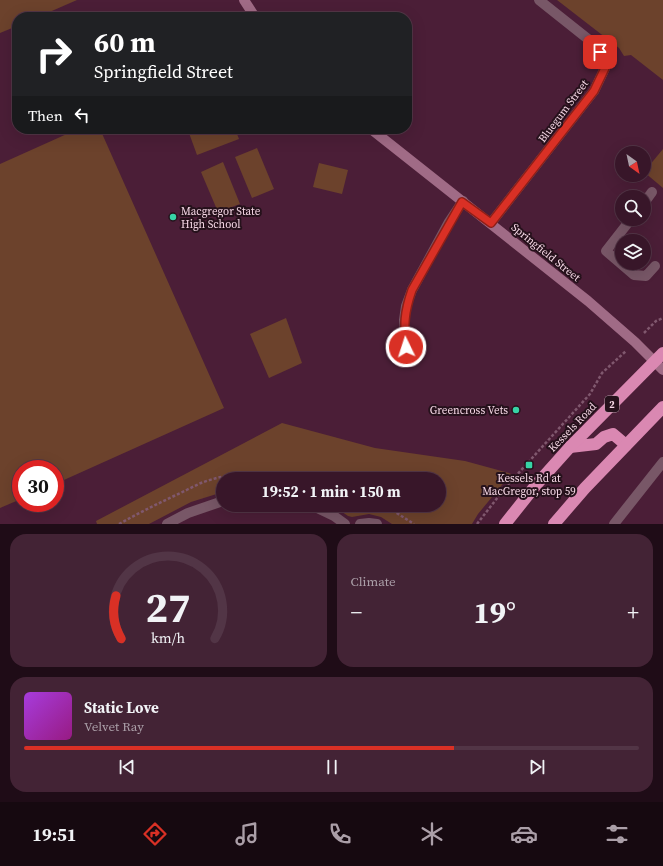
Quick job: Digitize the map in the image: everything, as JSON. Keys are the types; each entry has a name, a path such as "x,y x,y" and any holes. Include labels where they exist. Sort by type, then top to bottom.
{"highway":[{"name":"Kessels Road","path":"505,524 536,485 570,447 660,361"},
{"path":"554,524 584,488 663,407"},
{"path":"570,447 596,444 604,437 613,434 626,445"}],"street":[{"path":"244,0 251,12"},
{"name":"Bluegum Street","path":"491,223 594,91 605,68 600,52 588,39 539,0"},
{"name":"Springfield Street","path":"377,134 462,202 491,223 660,361"},
{"path":"406,347 404,320 406,306 412,290 462,202"},
{"path":"626,226 606,251 634,275 646,276 655,266"},
{"path":"614,524 663,462"},
{"path":"167,524 188,513 216,503"},
{"path":"326,512 345,524"},
{"path":"360,524 377,524"}],"path":[{"path":"656,321 663,318"},
{"path":"477,524 505,488 590,394 602,373 609,368"},
{"path":"119,524 201,483 216,479"},
{"path":"395,512 414,524"}],"shaded area":[{"path":"0,0 77,0 49,12 12,12 12,28 0,33"},
{"path":"557,0 663,0 663,80 631,55 624,56 619,48"},
{"path":"67,134 102,134 224,408 64,480 64,460 12,460 12,503 0,508 0,164"},
{"path":"189,134 237,134 239,139 197,155"},
{"path":"257,148 274,189 252,198 235,157"},
{"path":"663,149 663,188 651,178 651,164"},
{"path":"223,162 240,204 218,212 201,172"},
{"path":"319,163 348,170 342,194 313,187"},
{"path":"286,318 302,363 269,378 250,334"},
{"path":"282,423 375,448 465,461 511,474 478,514 472,524 392,524 381,517 369,514 352,517 342,512 446,512 446,472 216,472 216,494 191,502 149,524 97,524 96,521"}],"place":[{"name":"Macgregor State High School","path":"173,217"},
{"name":"Greencross Vets","path":"516,410"},
{"name":"Kessels Rd at MacGregor, stop 59","path":"529,465"}],"route":[{"path":"406,347 404,320 406,306 412,290 462,202 491,223 594,91 605,68 600,52"}]}
